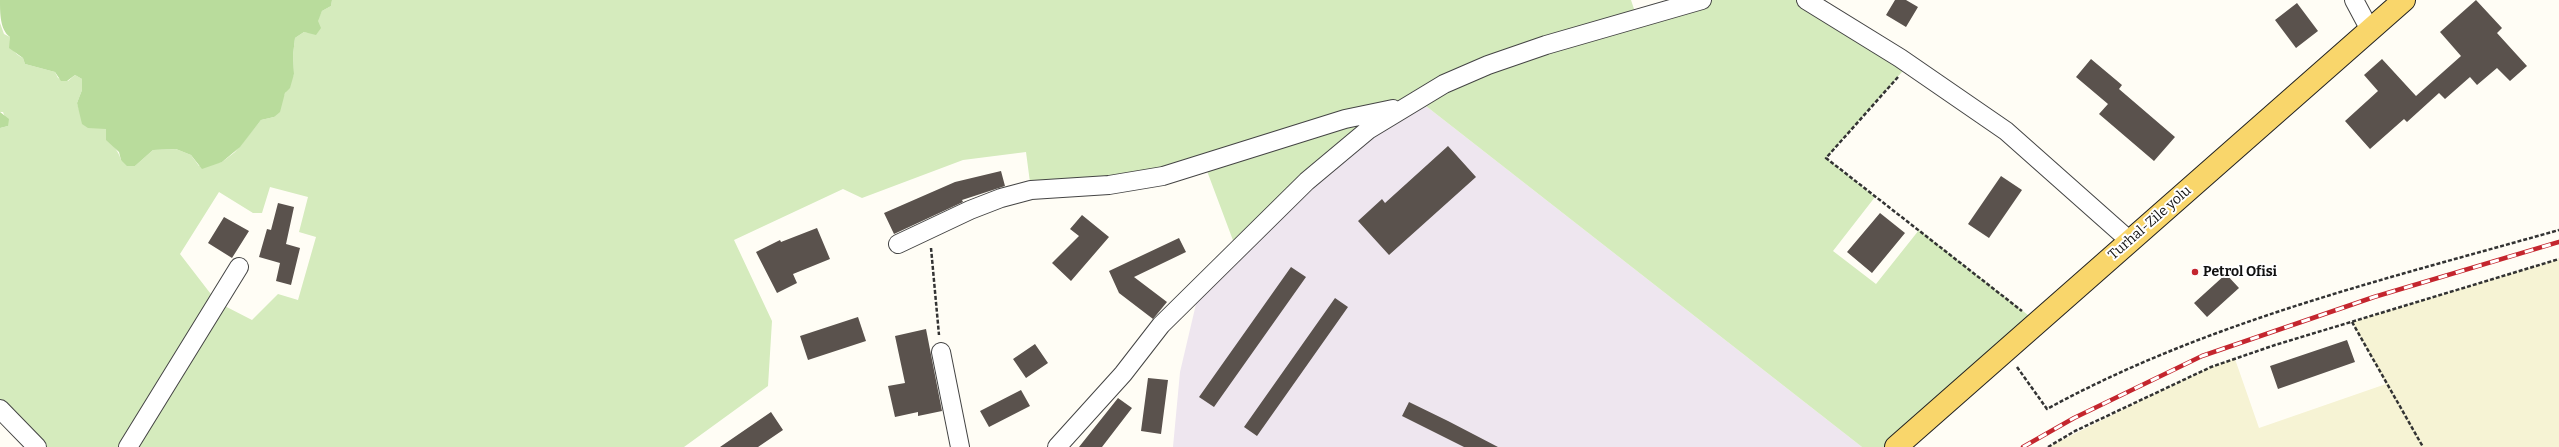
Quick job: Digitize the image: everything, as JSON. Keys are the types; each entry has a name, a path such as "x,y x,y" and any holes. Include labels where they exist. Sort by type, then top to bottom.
{"main road":[{"name":"Turhal-Zile yolu","path":"1896,447 2404,0"}],"street":[{"path":"1057,447 1122,374 1161,326 1307,181 1344,149 1405,106 1444,84 1488,65 1546,45 1702,0"},
{"path":"1806,0 1909,64 2006,131 2130,241"},
{"path":"2354,0 2370,30"},
{"path":"898,244 970,210 1031,190 1108,185 1163,176 1345,118 1405,106"},
{"path":"128,447 239,267"},
{"path":"941,352 960,447"},
{"path":"0,409 37,447"}],"path":[{"path":"1909,64 1826,158 2037,322"},
{"path":"929,230 941,352"},
{"path":"2005,350 2047,409 2131,367 2197,340 2371,283 2559,230"},
{"path":"2048,447 2075,431 2211,368 2352,322 2559,259"},
{"path":"2352,322 2423,447"}],"shaded area":[{"path":"1417,99 1862,447 1173,447 1180,372 1200,287 1237,251"},
{"path":"2559,259 2559,447 2048,447 2211,367 2235,359 2259,428 2386,384 2352,322"}],"green space":[{"path":"0,0 332,0 331,6 322,11 318,21 321,28 316,35 304,32 295,38 293,55 294,74 290,88 285,93 280,112 274,117 261,120 240,147 222,162 202,169 191,155 176,149 153,150 135,166 127,166 121,160 119,152 106,140 106,129 88,128 82,124 77,103 82,90 82,79 75,75 67,81 61,81 55,72 25,64 23,58 9,48 10,37 2,26"},
{"path":"332,0 1631,0 1637,18 1702,0 1806,0 1909,64 1826,158 1875,197 1833,251 1876,284 1919,230 2037,322 1896,447 1862,447 1417,99 1237,251 1204,163 1031,190 1026,152 963,160 862,198 843,189 734,240 772,321 768,386 684,447 37,447 0,409 0,128 8,126 3,112 0,112 0,23 4,34 10,37 10,44 13,49 23,58 25,64 55,72 58,78 68,81 75,75 82,79 82,90 77,103 81,116 106,129 107,134 121,160 135,166 153,150 176,149 191,155 199,166 222,162 235,152 261,120 274,117 294,74 293,55 295,38 304,32 311,33 322,11 331,6","holes":["270,187 308,197 299,232 316,237 298,300 278,294 252,320 217,302 180,254 219,192 253,213 262,213"]},
{"path":"0,112 9,119 8,126 0,128"}],"building":[{"path":"1895,0 1906,0 1918,7 1906,27 1886,15"},
{"path":"2476,0 2502,28 2497,33 2527,66 2510,81 2497,68 2477,85 2470,77 2445,99 2439,93 2407,122 2404,119 2370,149 2345,121 2378,91 2364,75 2382,59 2416,96 2461,56 2440,32"},
{"path":"2297,3 2318,31 2296,48 2275,20"},
{"path":"2091,59 2122,85 2119,89 2175,137 2154,161 2099,114 2108,104 2076,77"},
{"path":"1448,146 1476,177 1389,255 1358,221 1382,199 1385,203"},
{"path":"1001,171 1005,186 962,200 963,202 894,234 884,213 955,182"},
{"path":"2001,176 2022,190 1989,238 1968,224"},
{"path":"278,203 294,207 286,244 300,248 291,285 276,281 280,263 259,257 267,229 271,230"},
{"path":"1880,213 1905,233 1872,273 1847,252"},
{"path":"1082,215 1109,237 1071,281 1052,263 1079,236 1070,229"},
{"path":"224,217 249,231 232,258 208,243"},
{"path":"817,228 830,259 793,274 797,283 777,293 756,252 780,240 781,242"},
{"path":"1179,238 1186,252 1134,277 1167,302 1153,319 1119,293 1109,271"},
{"path":"1291,267 1306,277 1214,407 1199,397"},
{"path":"2226,274 2239,288 2207,317 2194,303"},
{"path":"1335,298 1348,307 1257,436 1244,427"},
{"path":"858,317 866,341 808,360 800,336"},
{"path":"926,329 942,411 918,416 918,412 895,417 888,386 905,383 895,336"},
{"path":"2347,340 2355,362 2278,389 2270,366"},
{"path":"1035,344 1048,363 1026,378 1013,359"},
{"path":"1148,378 1168,380 1161,434 1141,431"},
{"path":"1021,390 1030,406 989,427 980,411"},
{"path":"1118,398 1132,408 1102,447 1079,447"},
{"path":"1409,402 1498,447 1464,447 1402,416"},
{"path":"771,412 783,430 758,447 720,447"}],"railway":[{"path":"2023,447 2074,418 2202,356 2374,297 2559,242"}],"place":[{"name":"Petrol Ofisi","path":"2195,272"}]}
